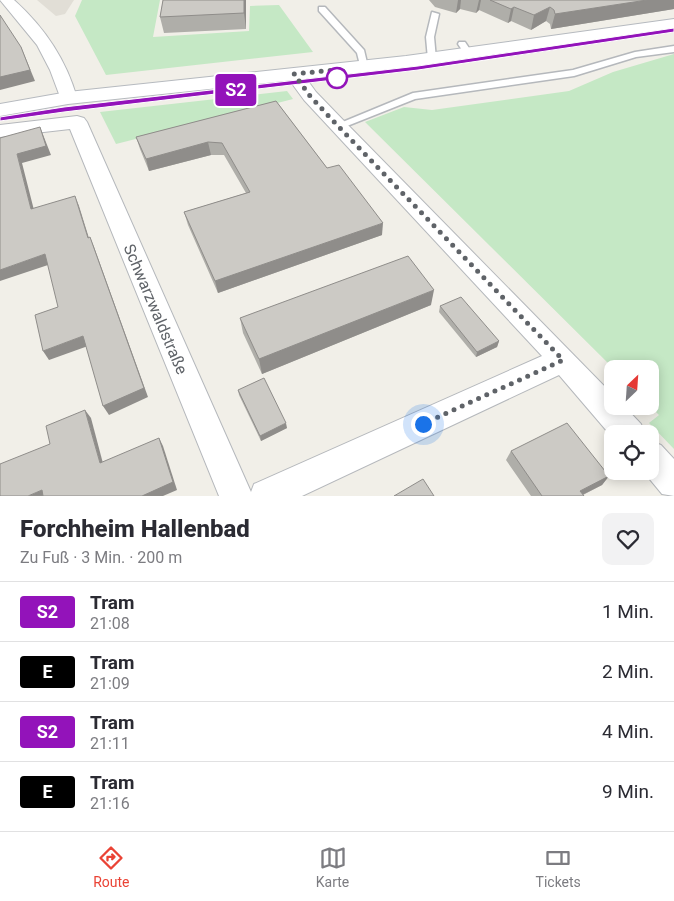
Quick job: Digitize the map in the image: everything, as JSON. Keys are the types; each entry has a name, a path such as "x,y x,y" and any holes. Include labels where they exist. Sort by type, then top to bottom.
{"street":[{"path":"6,0 28,23 51,53 66,86 68,98"},
{"path":"0,110 68,98 432,59 466,49 674,24"},
{"path":"294,74 310,96 338,126 563,360 622,425"},
{"name":"Schwarzwaldstraße","path":"0,132 77,122 236,496"},
{"path":"266,496 563,360"},
{"path":"659,466 674,482"}],"lane":[{"path":"322,9 361,52 364,67"},
{"path":"432,59 430,37 435,14"},
{"path":"338,126 413,96 574,73 636,55 674,49"}],"shaded area":[{"path":"37,0 74,0 65,14 56,16"}],"green space":[{"path":"82,0 160,0 153,37 249,31 250,6 279,5 313,52 106,75 75,16"},
{"path":"674,54 674,449 659,433 659,425 651,425 649,423 659,415 659,360 605,360 365,122 404,107 432,110 569,91 613,72"},
{"path":"287,91 293,99 116,144 100,112"}],"building":[{"path":"163,0 244,0 244,13 160,17"},
{"path":"490,0 647,0 555,14 554,10 550,7 534,15 514,7 511,9"},
{"path":"0,15 21,47 30,70 0,77"},
{"path":"276,101 327,168 339,165 383,223 215,281 184,212 250,192 222,143 208,142 146,159 136,137"},
{"path":"40,127 46,146 17,154 31,209 75,196 88,238 90,237 144,388 103,406 83,336 43,351 35,315 58,307 45,254 0,270 0,138"},
{"path":"408,256 434,290 259,359 240,318"},
{"path":"461,297 499,341 477,352 440,306"},
{"path":"264,378 286,423 260,436 238,390"},
{"path":"85,410 100,463 159,438 173,482 142,496 43,496 42,490 28,496 0,496 0,464 50,444 46,426"},
{"path":"567,423 604,470 604,479 580,491 584,496 542,496 511,451"},
{"path":"423,479 434,496 394,496"}],"tram line":[{"path":"0,119 64,109 419,68 674,30"},
{"name":"S2","path":"0,119 64,109 418,68 674,30"}],"route":[{"path":"337,78 345,69 294,74 310,96 338,126 563,360 423,424"}]}
